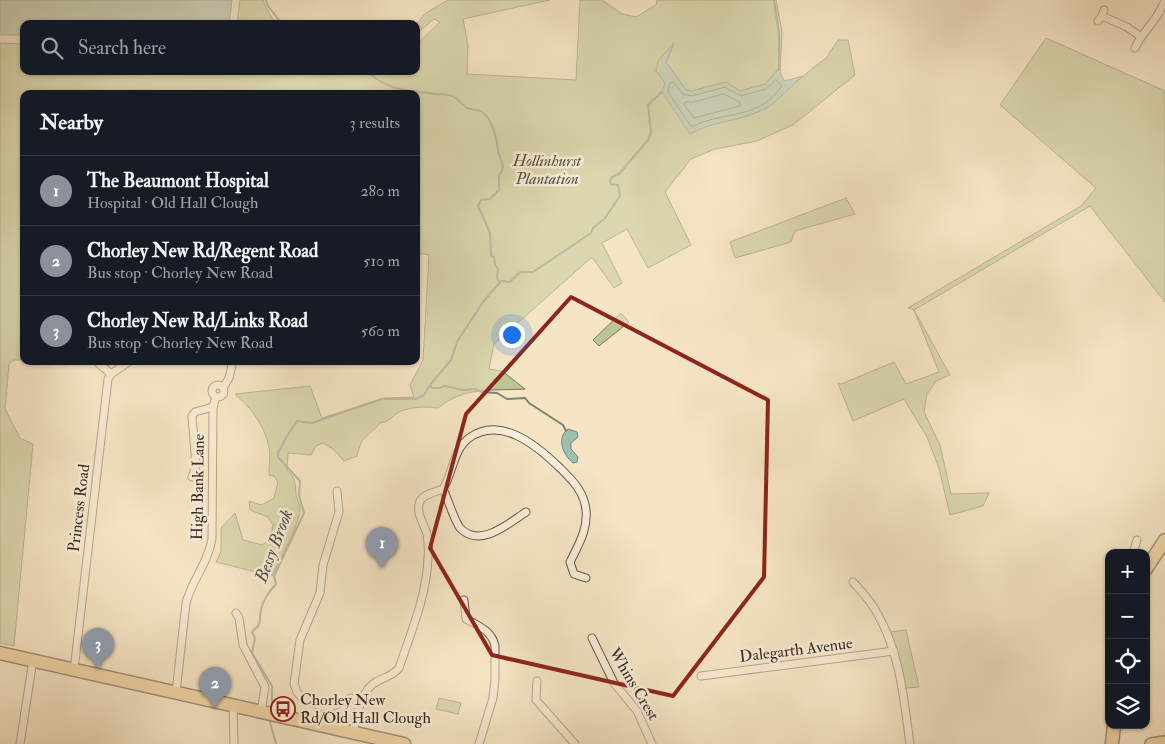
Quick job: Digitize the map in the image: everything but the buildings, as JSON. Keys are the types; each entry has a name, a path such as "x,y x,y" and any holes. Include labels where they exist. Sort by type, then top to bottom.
{"highway":[{"path":"1150,563 1165,540"},
{"path":"0,653 404,744"},
{"path":"1112,744 1114,729"}],"main road":[{"path":"1151,744 1165,742"}],"street":[{"path":"1135,48 1141,37 1158,17 1165,0"},
{"path":"1102,16 1127,27 1141,37"},
{"path":"1158,17 1165,23"},
{"path":"101,365 111,374 124,365"},
{"name":"High Bank Lane","path":"176,692 188,594 210,553 212,539 213,407 216,397 212,393 212,387 218,385 223,388 229,378 232,365"},
{"name":"Princess Road","path":"74,670 108,379 111,374"},
{"path":"192,477 196,466 192,416 200,409 213,407"},
{"path":"353,732 361,702 372,684 395,673 399,668 417,612 428,571 429,550 427,534 419,511 420,502 424,496 443,489 461,446 466,440 488,431 506,432 523,438 534,444 575,483 582,496 586,510 586,525 570,562 574,574 586,578"},
{"path":"443,489 460,527 474,535 489,535 526,512"},
{"path":"337,490 339,512 323,565 320,592 300,640 294,684 296,692 302,698 322,707 331,707 351,698 361,702"},
{"path":"1134,549 1138,540"},
{"path":"853,582 868,598 878,614 894,651 904,695 910,744"},
{"path":"464,600 465,618 487,631 495,646 493,698 479,744"},
{"path":"236,612 239,618 243,645 265,687 261,712"},
{"name":"Whins Crest","path":"592,638 614,683 636,711 652,744"},
{"name":"Dalegarth Avenue","path":"701,676 894,651"},
{"path":"20,744 33,660"},
{"path":"537,681 536,700 575,744"},
{"path":"233,705 234,744"}],"highlighted area":[{"path":"571,297 768,400 764,577 673,696 492,655 430,548 466,414"}],"green space":[{"path":"240,0 263,0 273,20 238,20"},
{"name":"Hollinhurst Plantation","path":"448,0 550,0 463,19 468,45 467,74 576,80 580,0 602,0 622,14 636,17 656,5 657,0 776,0 782,32 780,72 778,69 765,84 740,91 726,82 692,91 686,90 666,62 673,46 656,71 665,83 690,134 702,127 748,116 767,108 787,89 827,57 838,40 848,40 855,75 793,125 757,141 715,149 691,159 665,192 691,245 648,268 627,229 602,243 622,283 614,288 592,257 494,344 489,369 502,371 525,389 479,391 458,396 438,408 406,409 387,421 380,423 362,441 357,456 344,461 333,449 323,443 316,446 311,455 288,453 287,470 294,481 300,512 294,530 272,576 216,562 221,551 221,528 235,513 243,540 262,545 270,539 273,525 268,517 250,510 249,501 261,505 274,498 278,482 274,476 269,475 269,450 263,429 251,410 235,394 310,386 322,418 384,398 414,397 410,385 423,360 429,255 420,254 420,90 20,90 20,360 14,360 9,364 5,409 20,438 33,444 14,646 0,643 0,43 20,44 20,75 420,75 420,41 440,22 434,19 420,31 420,20 426,13"},
{"path":"1046,38 1165,91 1165,302 1090,206 914,310 908,308 1081,206 1096,188 1000,105"},
{"path":"846,198 855,214 795,231 791,242 735,258 730,242"},
{"path":"914,310 950,375 936,381 927,394 924,412 940,445 951,494 989,493 983,506 950,515 939,468 927,437 904,399 853,421 838,383 841,384 894,362 906,384 939,372"},
{"path":"621,313 629,322 599,346 593,340"},
{"path":"906,630 919,687 906,688 898,653 890,632"},
{"path":"439,698 461,703 458,714 436,709"}],"water":[{"path":"0,0 232,0 230,20 20,20 20,35 0,35"},
{"path":"674,43 666,62 686,90 692,91 726,82 740,91 765,84 779,69 784,81 803,76 768,107 746,116 708,126 690,134 662,92 665,83 656,71 658,61"},
{"path":"568,429 577,432 578,437 571,443 571,449 578,457 577,462 573,463 566,456 562,446 562,437"}],"waterway":[{"path":"266,0 268,6 279,20"},
{"path":"774,0 779,35 779,69"},
{"path":"372,75 382,83 404,90"},
{"path":"420,92 452,96 467,108 479,110 489,119 495,135 502,170 499,175 499,190 490,199 481,200 478,206 490,233 491,256 494,257 495,265 498,269 497,278 500,283"},
{"name":"Bessy Brook","path":"272,706 272,686 252,653 255,638 252,632 259,624 263,603 276,584 274,576 304,513 299,495 300,481 278,457 278,453 287,436 297,421 312,423 382,399 416,399 424,395 451,360 457,342 483,302 501,281 510,282 520,272 533,272 591,233 593,228 605,218 620,196 618,185 611,184 610,181 612,177 619,174 648,140 651,133 648,105 662,92"},
{"path":"430,385 432,388 445,386 463,390 476,389 481,392 497,393 507,399 525,398 529,403 563,425 566,431"},
{"name":"Bessy Brook","path":"270,722 276,744"}],"place":[{"name":"The Beaumont Hospital","path":"382,568"},
{"name":"Chorley New Rd/Links Road","path":"98,669"},
{"name":"Chorley New Rd/Regent Road","path":"215,708"},
{"name":"Chorley New Rd/Old Hall Clough","path":"283,709"}]}
